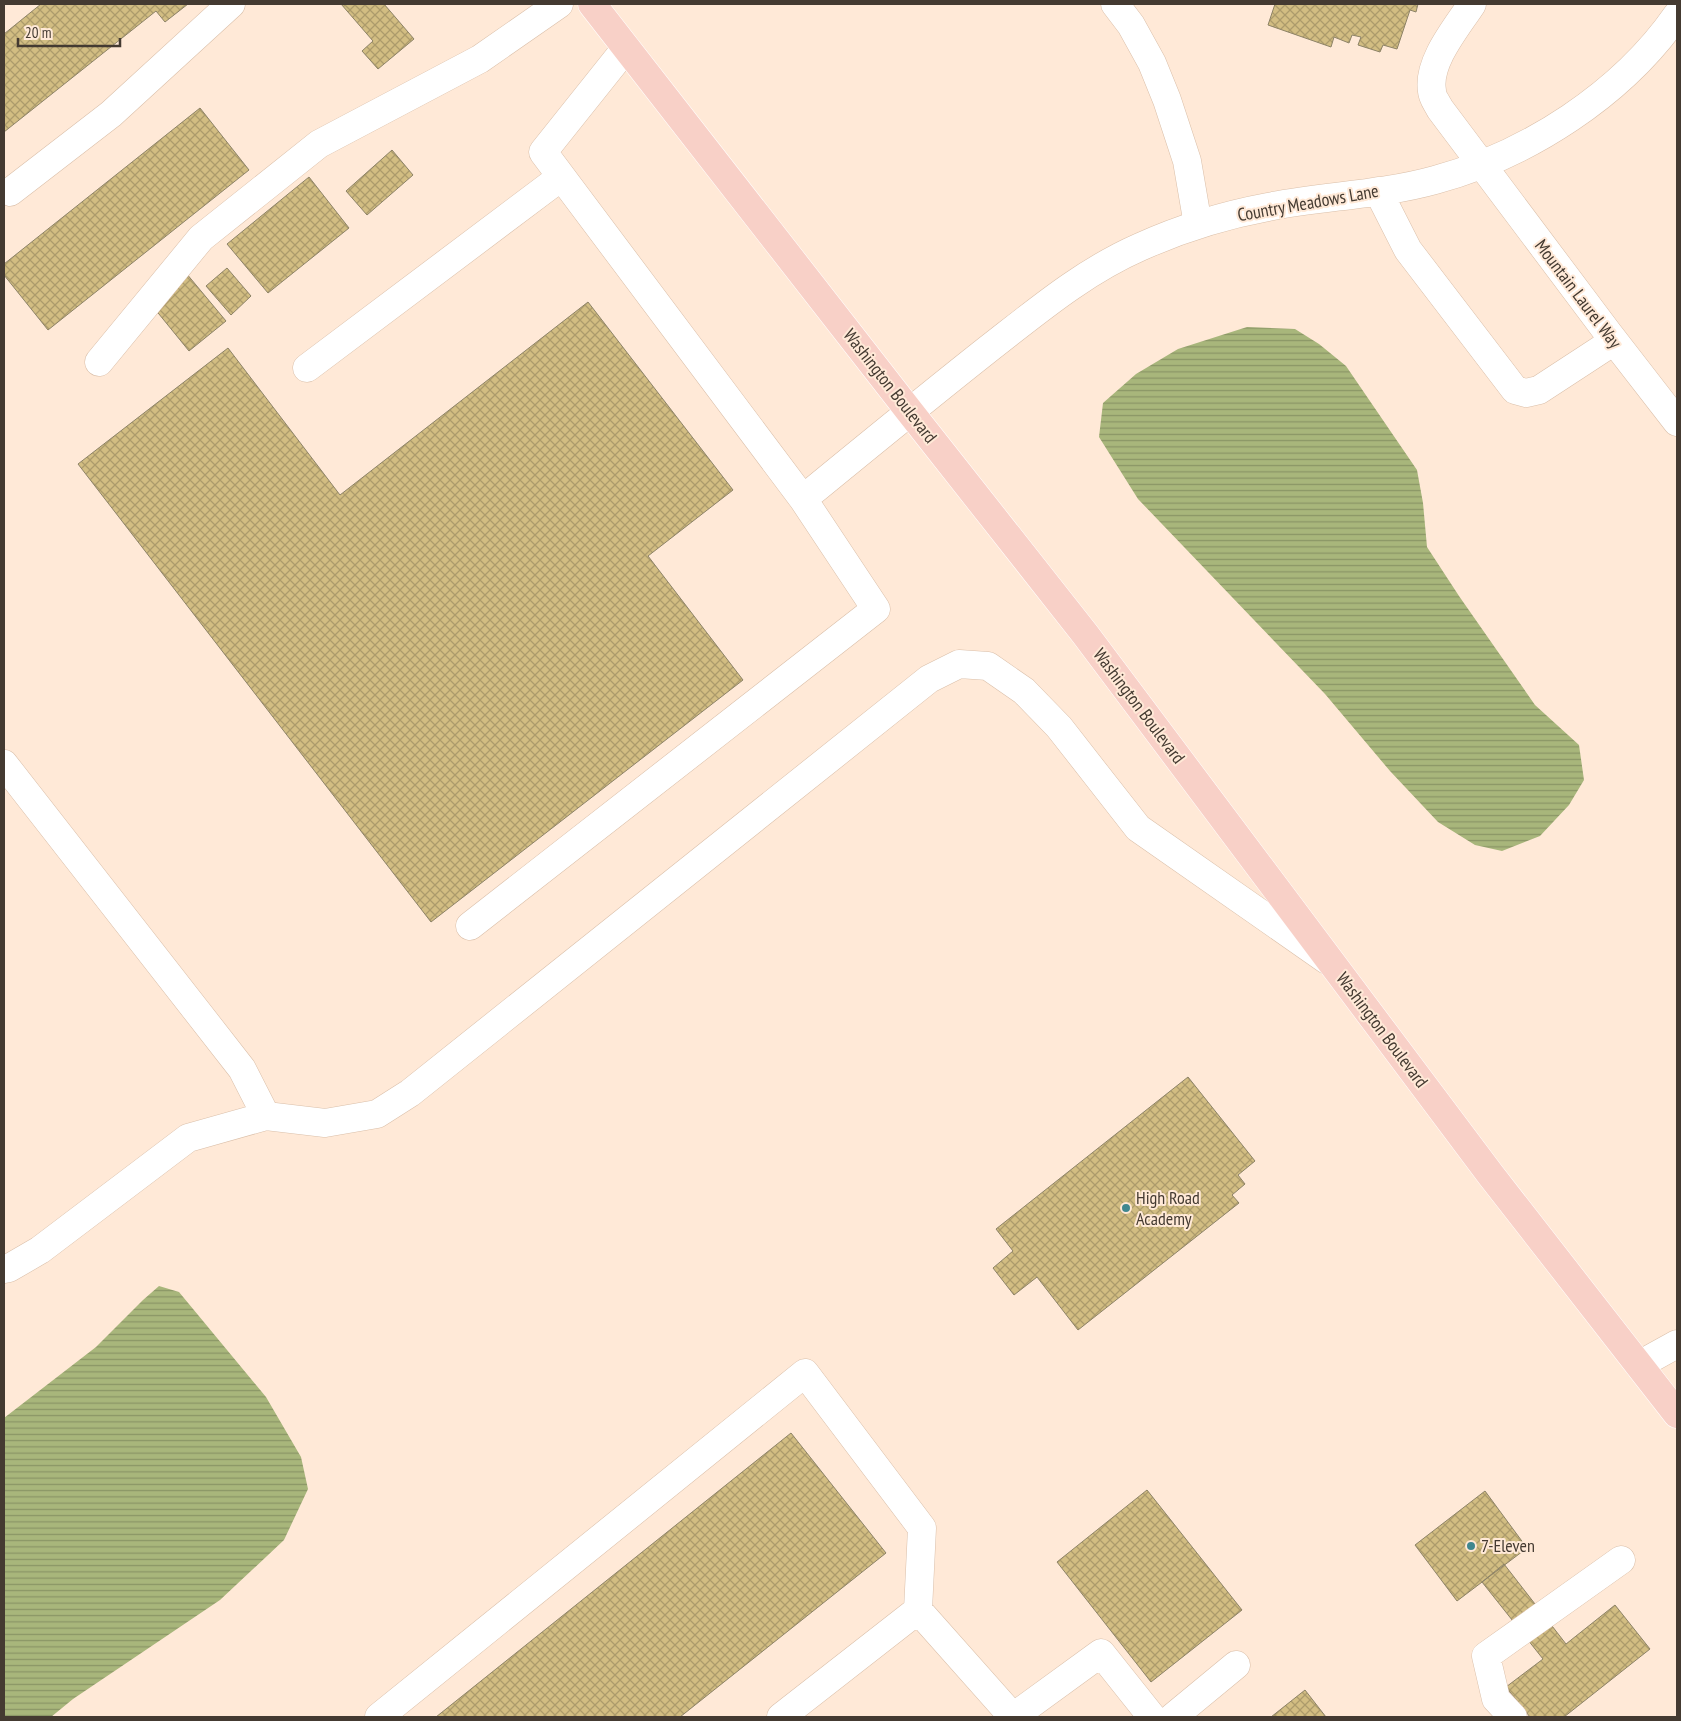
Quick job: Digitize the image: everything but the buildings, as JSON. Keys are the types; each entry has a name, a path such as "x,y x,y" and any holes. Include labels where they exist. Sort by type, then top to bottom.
{"main road":[{"name":"Washington Boulevard","path":"592,4 1085,634 1490,1174 1677,1414"}],"street":[{"path":"10,192 111,114 231,4"},
{"path":"98,362 201,238 319,144 480,59 558,4"},
{"path":"1115,4 1131,25 1152,63 1167,100 1187,161 1198,225"},
{"name":"Mountain Laurel Way","path":"1472,4 1442,50 1432,73 1432,92 1440,109 1677,422"},
{"name":"Country Meadows Lane","path":"803,499 1051,300 1094,270 1141,246 1198,225 1268,207 1378,191 1434,180 1481,165 1540,137 1578,112 1614,84 1665,32 1677,14"},
{"path":"470,926 876,608 803,499 543,152 626,48"},
{"path":"307,368 561,177"},
{"path":"1378,191 1408,250 1515,390 1526,393 1539,390 1614,341"},
{"path":"5,1269 40,1250 188,1138 266,1116 325,1123 377,1114 410,1092 929,679 960,664 988,666 1024,690 1059,727 1138,828 1332,964"},
{"path":"4,764 242,1069 266,1116"},
{"path":"1639,1365 1677,1344"},
{"path":"379,1717 805,1373 922,1528 918,1610 1013,1717 1101,1653 1152,1717"},
{"path":"1513,1717 1496,1699 1486,1656 1620,1560"},
{"path":"781,1717 918,1610"},
{"path":"1173,1717 1236,1665"}],"shaded area":[{"path":"1247,327 1295,329 1319,344 1346,366 1417,470 1423,503 1427,547 1535,705 1579,745 1584,780 1569,805 1540,836 1502,851 1475,845 1438,822 1390,771 1325,694 1138,499 1099,437 1103,403 1136,374 1178,349"},
{"path":"159,1286 179,1292 266,1397 301,1457 308,1489 284,1540 220,1600 73,1699 51,1717 4,1717 4,1418 96,1347"}],"place":[{"name":"High Road Academy","path":"1126,1208"},
{"name":"7-Eleven","path":"1471,1546"}]}
